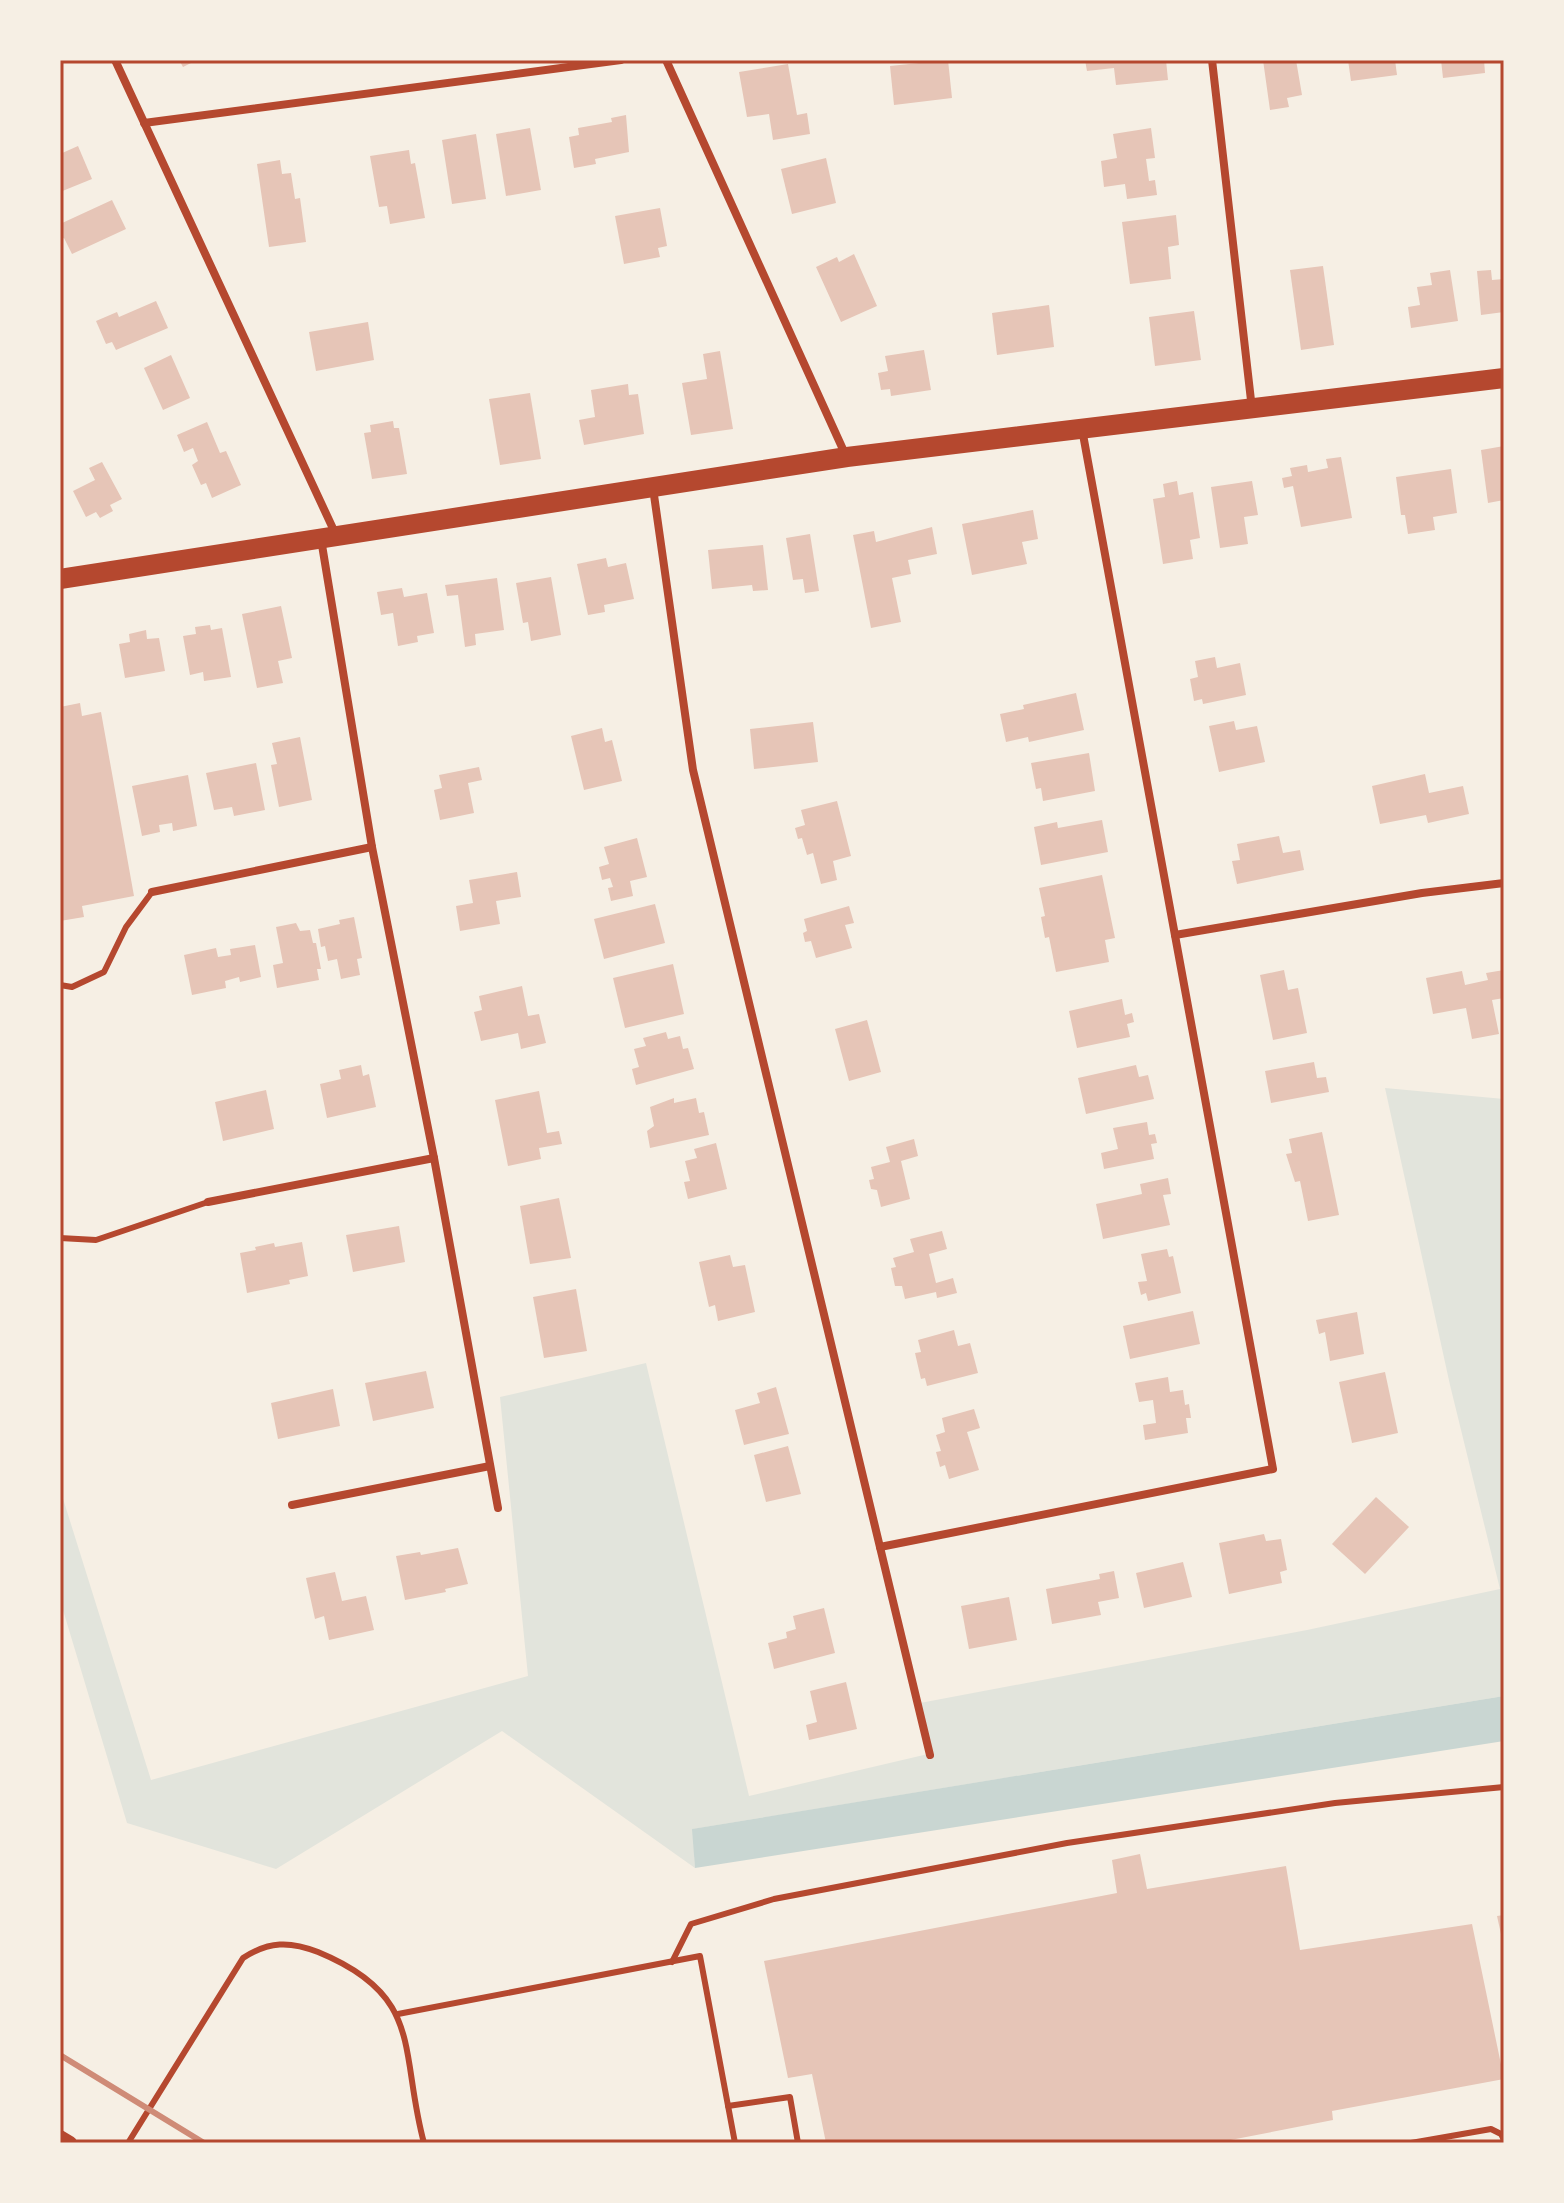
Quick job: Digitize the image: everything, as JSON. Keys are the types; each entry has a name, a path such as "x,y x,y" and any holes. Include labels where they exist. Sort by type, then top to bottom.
{"main road":[{"path":"60,579 847,457 1504,378"}],"street":[{"path":"115,60 329,538 372,847 434,1158 498,1508"},
{"path":"144,123 621,60"},
{"path":"666,60 847,457"},
{"path":"1212,60 1252,409"},
{"path":"880,1547 1273,1469 1082,429"},
{"path":"653,487 693,770 930,1755"},
{"path":"152,892 372,847"},
{"path":"1175,935 1422,893 1504,883"},
{"path":"208,1202 434,1158"},
{"path":"292,1505 490,1466"},
{"path":"60,2137 70,2143"}],"lane":[{"path":"60,985 72,987 104,972 126,927 152,892"},
{"path":"60,1238 96,1240 208,1202"},
{"path":"672,1962 691,1924 774,1899 1067,1843 1335,1803 1504,1787"},
{"path":"128,2143 243,1958 275,1943 292,1944 340,1961 378,1988 398,2014 424,2143"},
{"path":"398,2014 700,1956 735,2143"},
{"path":"728,2106 790,2097 798,2143"},
{"path":"1411,2143 1491,2129 1501,2134 1504,2140"}],"shaded area":[{"path":"1385,1088 1504,1099 1504,1696 693,1829 695,1868 502,1731 276,1869 127,1823 60,1600 60,1489 151,1780 528,1676 500,1397 646,1363 749,1796 928,1754 920,1703 1307,1630 1500,1589 1450,1385"},
{"path":"1504,1696 1504,1741 695,1868 692,1829"}],"building":[{"path":"179,60 197,60 183,67"},
{"path":"948,60 952,98 894,105 890,66"},
{"path":"1085,60 1166,60 1168,80 1116,85 1114,68 1087,71"},
{"path":"1263,60 1296,60 1302,95 1287,98 1289,107 1270,110"},
{"path":"1348,60 1395,60 1397,75 1351,81"},
{"path":"1441,60 1484,60 1485,73 1443,78"},
{"path":"788,64 797,115 807,113 810,134 773,140 769,114 747,117 739,72"},
{"path":"626,115 629,152 595,159 596,164 574,168 569,137 579,135 578,128 612,122 611,118"},
{"path":"530,128 541,190 506,196 496,134"},
{"path":"1151,128 1155,158 1146,159 1149,181 1155,180 1157,195 1127,199 1125,184 1104,187 1101,161 1117,158 1113,134"},
{"path":"476,134 486,199 452,204 442,140"},
{"path":"78,146 92,179 60,192 60,154"},
{"path":"409,150 411,164 415,163 425,218 390,224 387,206 379,207 370,156"},
{"path":"826,158 836,203 792,214 781,169"},
{"path":"280,160 282,174 291,173 295,199 300,198 306,242 269,247 257,164"},
{"path":"112,200 126,229 72,254 64,238 60,240 60,224"},
{"path":"660,208 667,246 658,248 660,257 624,264 615,216"},
{"path":"1176,215 1179,245 1168,247 1171,279 1130,284 1122,222"},
{"path":"854,254 877,306 841,322 816,267 837,257 839,262"},
{"path":"1323,266 1334,345 1301,350 1290,270"},
{"path":"1450,270 1458,321 1411,328 1408,307 1420,305 1417,287 1432,285 1430,273"},
{"path":"1491,270 1492,280 1504,279 1504,312 1481,315 1477,271"},
{"path":"156,301 168,328 116,350 112,342 106,344 96,321 117,312 119,317"},
{"path":"1049,305 1054,347 997,355 992,313"},
{"path":"1194,311 1201,360 1155,366 1149,317"},
{"path":"368,322 374,360 316,371 309,332"},
{"path":"924,350 931,390 891,396 890,389 881,390 878,373 888,371 885,356"},
{"path":"720,351 733,429 691,435 682,383 707,379 703,354"},
{"path":"171,355 190,398 163,410 144,368"},
{"path":"628,384 629,395 638,394 644,434 584,445 579,420 595,417 591,390"},
{"path":"530,393 541,459 500,465 489,399"},
{"path":"393,421 394,428 399,428 407,474 372,479 364,433 371,432 370,425"},
{"path":"207,422 220,453 226,451 241,485 212,498 206,483 201,485 192,465 198,461 193,448 184,452 177,435"},
{"path":"1504,446 1504,500 1488,503 1481,450"},
{"path":"1341,457 1352,518 1301,527 1293,486 1284,488 1282,478 1292,476 1290,468 1307,465 1308,472 1328,468 1326,459"},
{"path":"102,462 122,499 110,505 113,511 100,518 96,512 86,517 73,491 95,480 89,468"},
{"path":"1451,469 1457,513 1433,517 1435,530 1408,534 1405,515 1401,515 1396,477"},
{"path":"1177,481 1179,495 1193,492 1200,538 1190,540 1193,559 1163,564 1153,499 1165,497 1163,484"},
{"path":"1252,481 1258,515 1244,517 1248,544 1220,548 1211,487"},
{"path":"1033,510 1038,539 1022,542 1027,564 972,575 962,524"},
{"path":"932,527 937,554 908,560 911,574 892,578 901,622 871,628 853,535 874,531 876,542"},
{"path":"810,534 819,591 805,593 803,579 793,580 786,538"},
{"path":"763,545 768,590 753,591 752,585 712,589 708,550"},
{"path":"606,558 608,567 626,563 634,599 604,605 605,612 588,615 577,564"},
{"path":"551,577 561,635 531,641 528,622 523,623 516,583"},
{"path":"497,578 504,630 475,634 476,645 465,647 458,595 447,596 445,585"},
{"path":"402,588 404,597 427,593 434,633 417,636 418,642 398,646 393,613 381,615 377,592"},
{"path":"281,606 292,658 278,661 283,683 257,688 242,614"},
{"path":"210,625 211,630 222,628 231,677 204,681 203,672 190,675 183,636 196,634 195,627"},
{"path":"146,630 147,639 159,638 165,671 125,678 119,644 130,642 129,634"},
{"path":"1215,657 1217,668 1240,663 1246,695 1203,704 1202,699 1194,701 1190,679 1198,677 1195,661"},
{"path":"1076,693 1084,730 1029,742 1028,737 1006,742 1000,714 1024,709 1023,705"},
{"path":"80,703 82,716 101,712 134,896 82,906 84,917 60,921 60,707"},
{"path":"1234,721 1236,730 1257,726 1265,762 1219,772 1209,726"},
{"path":"813,722 818,762 754,769 750,729"},
{"path":"602,728 605,742 612,740 622,781 584,790 571,736"},
{"path":"300,737 312,800 279,807 271,765 277,764 272,743"},
{"path":"1089,753 1095,791 1043,801 1041,788 1036,789 1031,763"},
{"path":"256,763 265,810 234,816 232,807 214,810 206,773"},
{"path":"479,767 482,780 468,783 474,813 440,820 434,790 442,788 439,775"},
{"path":"1425,774 1429,793 1463,786 1469,814 1428,823 1426,815 1380,824 1372,786"},
{"path":"188,775 197,826 173,831 172,823 159,825 160,832 142,836 132,786"},
{"path":"837,801 851,856 833,861 837,880 821,884 813,853 807,855 795,828 805,825 801,810"},
{"path":"1102,820 1108,852 1041,865 1034,827 1057,822 1058,828"},
{"path":"1279,836 1283,853 1300,850 1304,870 1237,884 1232,861 1240,860 1237,844"},
{"path":"637,838 647,877 630,881 633,896 611,901 608,888 613,887 610,878 602,880 599,867 609,864 604,847"},
{"path":"517,872 521,897 496,901 500,924 460,931 456,906 473,903 469,880"},
{"path":"1102,875 1115,938 1105,940 1109,962 1056,972 1049,937 1045,938 1041,917 1045,916 1039,888"},
{"path":"655,904 665,943 604,959 594,919"},
{"path":"849,906 854,923 845,925 852,948 816,958 811,941 805,942 803,933 807,931 804,919"},
{"path":"354,917 362,958 357,959 360,975 341,979 337,959 328,961 325,946 321,947 318,929"},
{"path":"296,923 300,931 310,930 313,943 316,943 321,969 317,969 319,980 277,988 273,965 283,963 276,927"},
{"path":"255,945 261,977 240,982 239,977 225,981 226,988 192,995 184,955 216,948 218,957 231,955 230,949"},
{"path":"673,964 684,1014 625,1028 613,978"},
{"path":"1284,970 1288,990 1298,988 1307,1033 1273,1040 1260,975"},
{"path":"1504,970 1504,998 1492,1000 1499,1034 1472,1039 1466,1008 1433,1014 1426,978 1462,971 1465,985 1488,980 1486,973"},
{"path":"522,986 528,1016 539,1014 546,1043 521,1049 518,1033 481,1041 474,1012 482,1010 479,996"},
{"path":"1122,999 1125,1015 1132,1013 1134,1022 1127,1024 1130,1037 1077,1048 1069,1011"},
{"path":"867,1020 881,1072 849,1081 835,1029"},
{"path":"666,1032 668,1039 680,1036 683,1049 688,1048 694,1069 636,1085 632,1069 639,1067 634,1049 646,1046 643,1038"},
{"path":"1314,1062 1317,1078 1326,1077 1329,1092 1271,1103 1265,1071"},
{"path":"361,1065 363,1076 369,1074 376,1107 327,1118 320,1084 341,1079 339,1070"},
{"path":"1136,1065 1139,1077 1148,1075 1154,1099 1086,1114 1078,1078"},
{"path":"266,1090 274,1129 223,1141 215,1102"},
{"path":"539,1091 547,1133 559,1131 562,1144 539,1148 541,1159 508,1166 495,1100"},
{"path":"674,1098 674,1103 696,1098 699,1113 704,1112 709,1135 650,1148 647,1131 654,1126 650,1107"},
{"path":"1147,1122 1149,1135 1155,1134 1157,1143 1151,1144 1154,1159 1104,1169 1101,1153 1118,1149 1113,1128"},
{"path":"1322,1132 1339,1215 1308,1221 1300,1181 1295,1182 1286,1154 1292,1153 1289,1139"},
{"path":"914,1139 918,1156 901,1161 910,1199 881,1207 877,1190 871,1189 869,1180 874,1179 871,1167 890,1162 886,1147"},
{"path":"716,1143 727,1189 688,1199 684,1182 690,1181 685,1161 697,1158 694,1149"},
{"path":"1168,1178 1171,1194 1163,1195 1170,1225 1103,1239 1096,1204 1142,1194 1140,1184"},
{"path":"559,1198 571,1258 530,1264 520,1206"},
{"path":"399,1226 405,1262 353,1272 346,1235"},
{"path":"942,1231 947,1249 929,1254 936,1283 953,1278 957,1293 937,1298 936,1292 905,1299 902,1286 895,1286 891,1268 896,1267 893,1258 914,1252 910,1239"},
{"path":"302,1242 308,1276 289,1280 290,1284 247,1293 240,1253 274,1243 275,1247"},
{"path":"1167,1249 1169,1257 1173,1256 1181,1293 1148,1301 1146,1293 1141,1295 1138,1282 1147,1281 1141,1254"},
{"path":"730,1255 733,1267 745,1265 755,1312 718,1321 715,1305 709,1307 699,1262"},
{"path":"576,1289 587,1351 544,1358 533,1297"},
{"path":"1193,1311 1200,1344 1130,1359 1123,1326"},
{"path":"1357,1312 1364,1354 1330,1361 1325,1332 1319,1334 1316,1320"},
{"path":"954,1330 958,1346 970,1343 978,1373 927,1386 925,1378 921,1379 915,1353 921,1352 918,1340"},
{"path":"426,1371 434,1408 373,1421 365,1383"},
{"path":"1385,1372 1398,1433 1352,1443 1339,1382"},
{"path":"1168,1377 1170,1392 1183,1390 1185,1405 1189,1404 1191,1418 1186,1418 1188,1433 1145,1440 1143,1425 1156,1423 1153,1400 1139,1402 1135,1383"},
{"path":"776,1387 789,1434 744,1445 735,1410 760,1403 757,1393"},
{"path":"333,1389 340,1426 278,1439 271,1403"},
{"path":"974,1409 980,1428 967,1432 979,1470 949,1479 945,1465 940,1467 936,1452 941,1451 936,1435 945,1432 942,1418"},
{"path":"788,1446 801,1494 766,1502 754,1455"},
{"path":"1376,1497 1409,1527 1365,1574 1332,1544"},
{"path":"1264,1534 1266,1541 1281,1539 1287,1570 1280,1572 1282,1583 1229,1594 1219,1543"},
{"path":"458,1548 468,1584 405,1600 396,1556"},
{"path":"1183,1562 1192,1597 1144,1608 1136,1573"},
{"path":"1114,1571 1119,1598 1098,1602 1101,1615 1052,1624 1046,1589 1100,1579 1099,1574"},
{"path":"335,1572 342,1601 366,1596 374,1630 329,1640 324,1616 315,1619 306,1578"},
{"path":"1009,1597 1017,1640 969,1649 961,1606"},
{"path":"824,1608 835,1653 774,1669 768,1643 787,1638 786,1632 796,1629 793,1616"},
{"path":"846,1682 857,1729 809,1740 806,1725 817,1722 810,1691"},
{"path":"1140,1854 1147,1889 1286,1866 1300,1950 1472,1924 1504,2079 1332,2111 1333,2120 1215,2143 826,2143 812,2074 788,2078 764,1961 1117,1893 1112,1860"},
{"path":"1504,1915 1504,1943 1503,1943 1497,1916"}],"railway":[{"path":"60,2055 204,2143"}]}
